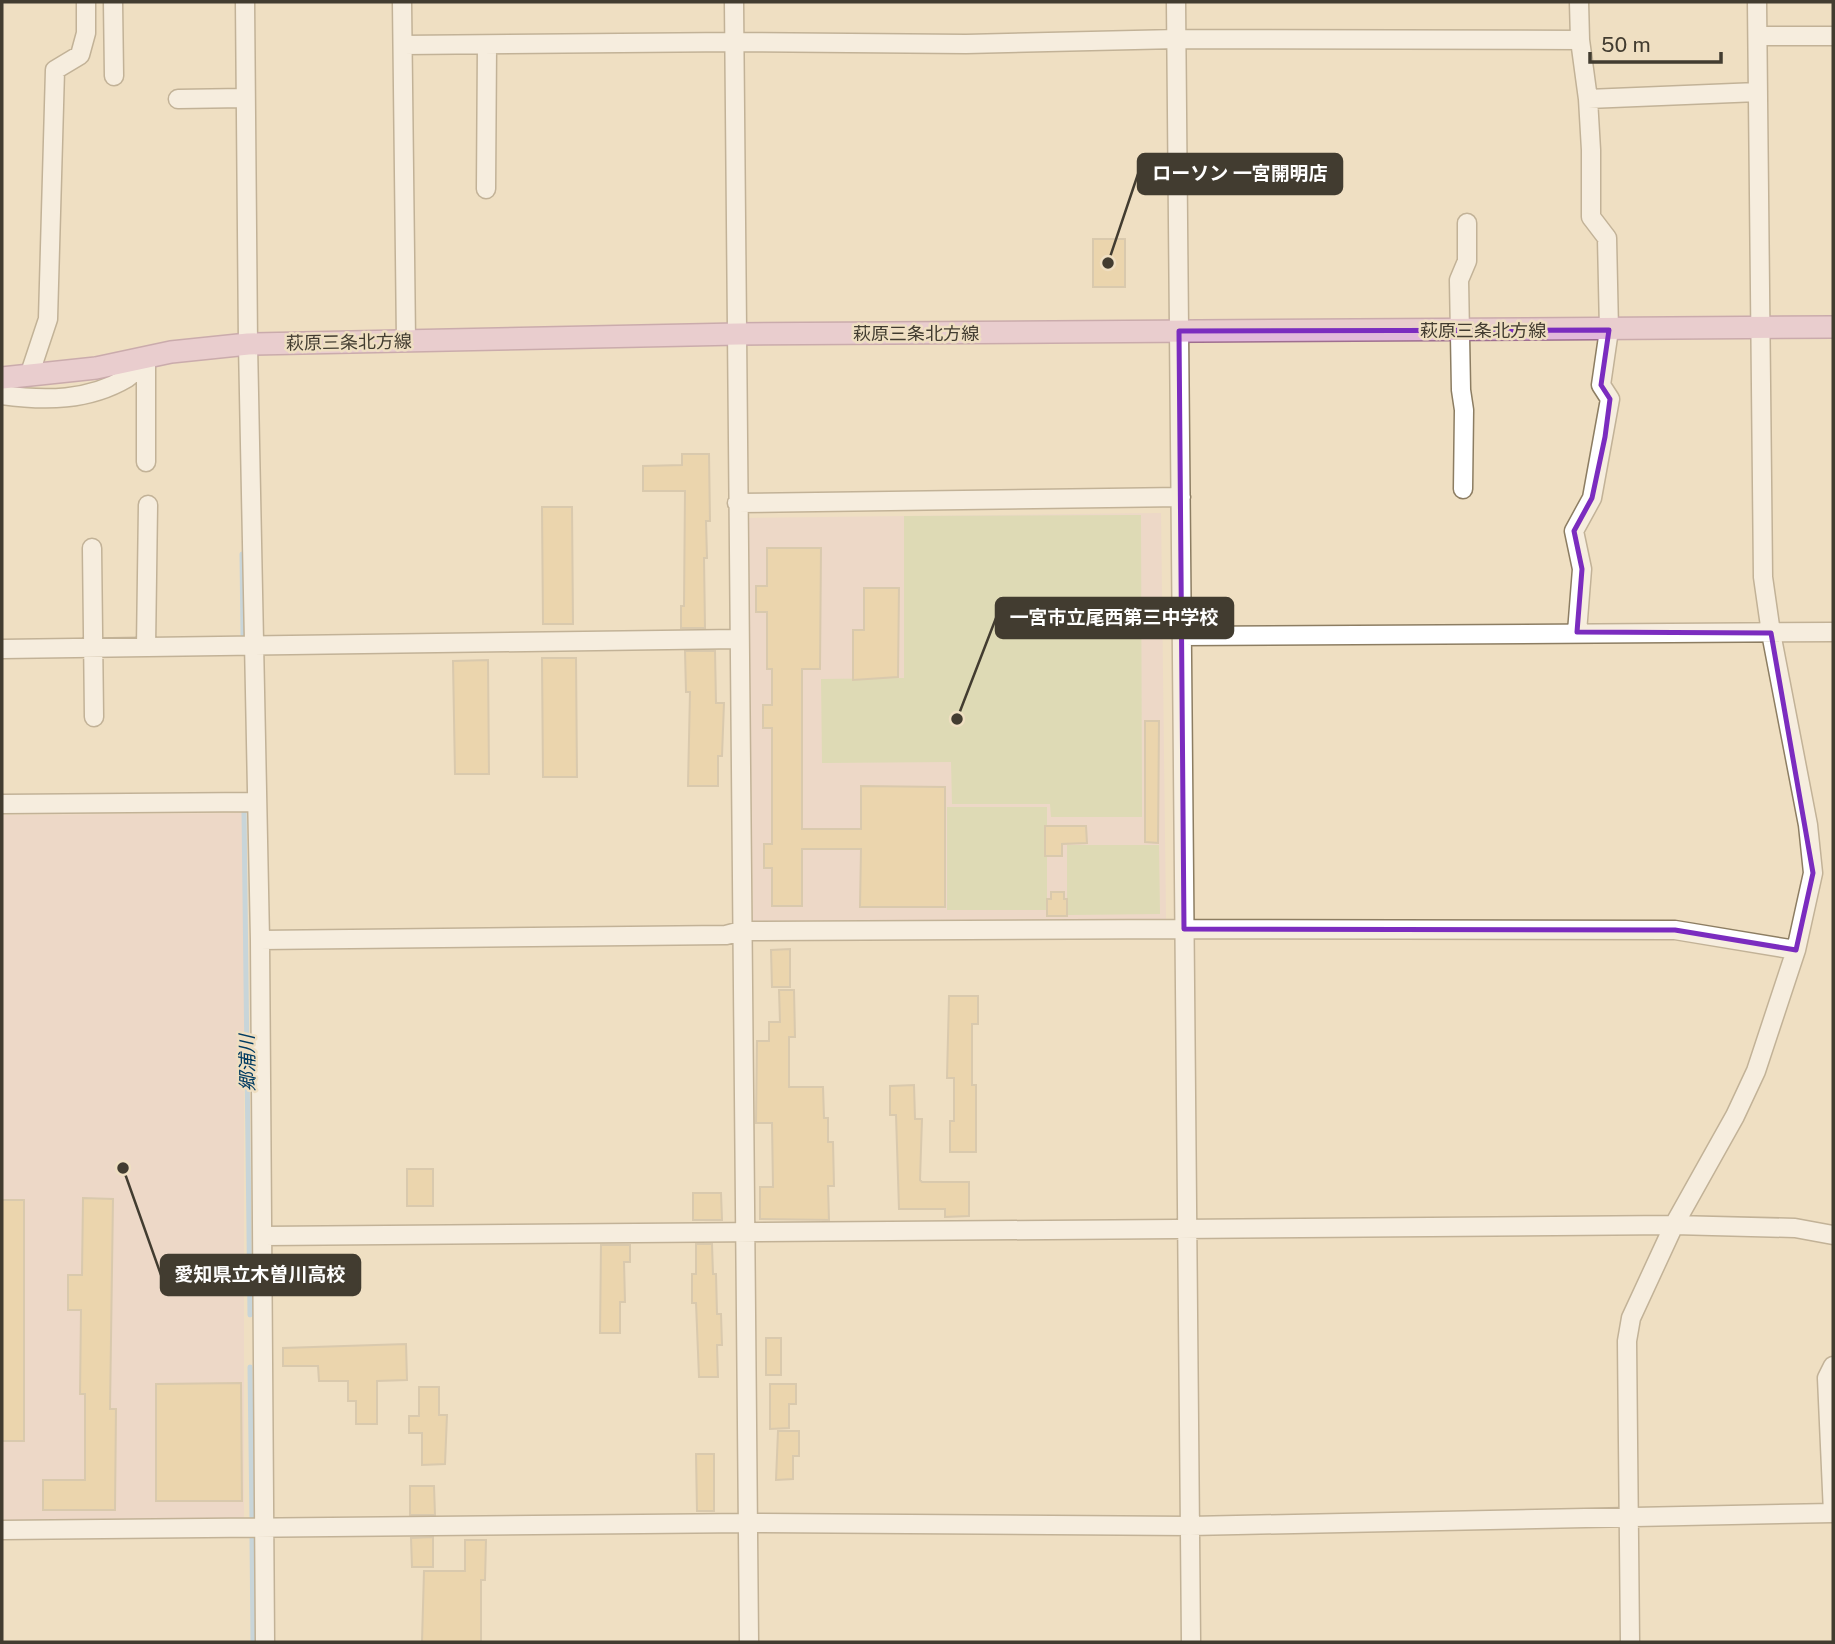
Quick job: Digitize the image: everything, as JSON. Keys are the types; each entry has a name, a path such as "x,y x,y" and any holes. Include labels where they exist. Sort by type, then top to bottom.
{"main road":[{"name":"萩原三条北方線","path":"2,378 96,368 171,352 248,344 738,334 1833,327"}],"street":[{"path":"29,376 48,319 55,70 80,55 86,33 86,2"},
{"path":"113,2 114,76"},
{"path":"245,2 244,98 264,1236 265,1642"},
{"path":"402,2 406,341"},
{"path":"734,2 749,1642"},
{"path":"1176,2 1191,1642"},
{"path":"1577,632 1582,569 1574,531 1592,499 1610,399 1601,385 1609,330 1606,238 1591,218 1591,150 1579,2"},
{"path":"1630,1642 1627,1341 1631,1318 1674,1225 1735,1116 1756,1071 1796,950 1813,873 1808,825 1771,633 1763,577 1757,2"},
{"path":"1758,36 1833,36"},
{"path":"402,45 734,42 966,44 1177,39 1580,40"},
{"path":"486,190 487,46"},
{"path":"1588,99 1758,92"},
{"path":"178,99 244,98"},
{"path":"1463,489 1464,410 1460,280 1467,261 1467,223"},
{"path":"2,396 44,400 88,395 129,377 146,358"},
{"path":"146,358 146,462"},
{"path":"737,503 1181,497"},
{"path":"146,647 148,505"},
{"path":"92,548 94,717"},
{"path":"1182,636 1833,632"},
{"path":"2,649 738,639"},
{"path":"2,804 257,802"},
{"path":"260,940 726,935 741,931 1675,930 1796,950"},
{"path":"264,1236 1674,1225 1795,1228 1833,1235"},
{"path":"2,1530 748,1523 1190,1526 1833,1513 1827,1378 1833,1366"}],"highlighted area":[{"path":"1609,330 1601,385 1610,399 1605,437 1592,498 1574,531 1582,569 1577,632 1771,633 1813,873 1796,950 1675,930 1184,929 1179,331"}],"shaded area":[{"path":"1161,513 1166,920 753,924 748,518"},
{"path":"244,813 244,1521 2,1525 2,815"}],"green space":[{"path":"1141,515 1142,817 1051,817 1050,804 952,804 951,762 822,763 821,679 904,678 904,516"},
{"path":"947,807 1047,807 1047,910 947,910"},
{"path":"1067,845 1159,845 1160,914 1067,915"}],"building":[{"path":"1093,239 1125,239 1125,287 1093,287"},
{"path":"682,454 709,454 710,521 706,521 707,558 704,558 705,628 681,628 681,606 684,606 685,491 643,491 643,466 682,465"},
{"path":"542,507 572,507 573,624 543,624"},
{"path":"767,548 821,548 820,669 802,669 802,829 861,829 861,786 945,787 945,907 860,907 861,849 802,849 802,906 772,906 772,868 764,868 764,844 772,844 772,728 763,728 763,705 772,705 772,669 767,669 767,612 756,612 756,586 767,586"},
{"path":"864,588 899,588 898,677 853,680 853,630 864,630"},
{"path":"685,651 715,651 716,703 724,703 722,756 718,756 718,786 688,786 690,692 686,692"},
{"path":"542,658 576,658 577,777 543,777"},
{"path":"488,660 489,774 455,774 453,661"},
{"path":"1145,721 1159,721 1158,843 1145,842"},
{"path":"1045,826 1086,826 1087,843 1062,844 1062,856 1045,856"},
{"path":"1051,892 1064,892 1064,899 1067,899 1067,916 1047,916 1047,899 1051,899"},
{"path":"790,949 790,987 772,987 771,950"},
{"path":"779,990 794,990 795,1037 789,1037 789,1087 823,1087 824,1118 828,1118 828,1142 833,1142 834,1186 828,1186 829,1220 760,1219 760,1187 773,1187 772,1123 756,1123 757,1041 769,1041 769,1022 780,1022"},
{"path":"949,996 978,996 978,1024 972,1024 976,1152 950,1152 950,1121 954,1121 954,1078 947,1078"},
{"path":"914,1085 915,1119 922,1119 920,1180 969,1182 969,1216 945,1217 945,1209 899,1209 896,1115 890,1115 890,1086"},
{"path":"407,1169 433,1169 433,1206 407,1206"},
{"path":"693,1193 721,1193 722,1220 693,1220"},
{"path":"83,1198 113,1199 110,1409 116,1409 115,1510 43,1510 43,1480 85,1480 85,1394 80,1394 81,1310 68,1310 68,1275 82,1275"},
{"path":"2,1200 24,1200 24,1441 2,1441"},
{"path":"696,1244 712,1244 717,1314 721,1314 722,1345 717,1345 718,1377 699,1377 696,1303 692,1303"},
{"path":"601,1245 630,1245 630,1262 624,1262 625,1302 620,1302 620,1333 600,1333"},
{"path":"766,1338 781,1338 781,1375 766,1375"},
{"path":"406,1344 407,1380 377,1381 377,1424 356,1424 356,1401 348,1401 348,1381 319,1381 318,1366 283,1366 283,1348"},
{"path":"241,1383 242,1501 156,1501 156,1384"},
{"path":"770,1384 796,1384 796,1404 789,1404 789,1428 770,1429"},
{"path":"419,1387 439,1387 439,1415 447,1415 445,1464 422,1465 422,1433 409,1433 409,1416 419,1416"},
{"path":"778,1431 799,1431 799,1456 793,1456 793,1479 776,1480"},
{"path":"696,1454 714,1454 714,1511 697,1511"},
{"path":"410,1486 434,1486 435,1515 410,1515"},
{"path":"433,1537 433,1567 412,1567 411,1538"},
{"path":"465,1540 486,1540 485,1580 481,1580 481,1642 422,1642 424,1571 465,1571"}],"waterway":[{"name":"郷浦川","path":"242,554 243,635"},
{"name":"郷浦川","path":"244,811 250,1315"},
{"name":"郷浦川","path":"250,1367 252,1520"},
{"name":"郷浦川","path":"252,1537 253,1642"}],"place":[{"name":"ローソン 一宮開明店","path":"1108,263"},
{"name":"一宮市立尾西第三中学校","path":"957,719"},
{"name":"愛知県立木曽川高校","path":"123,1168"}]}
